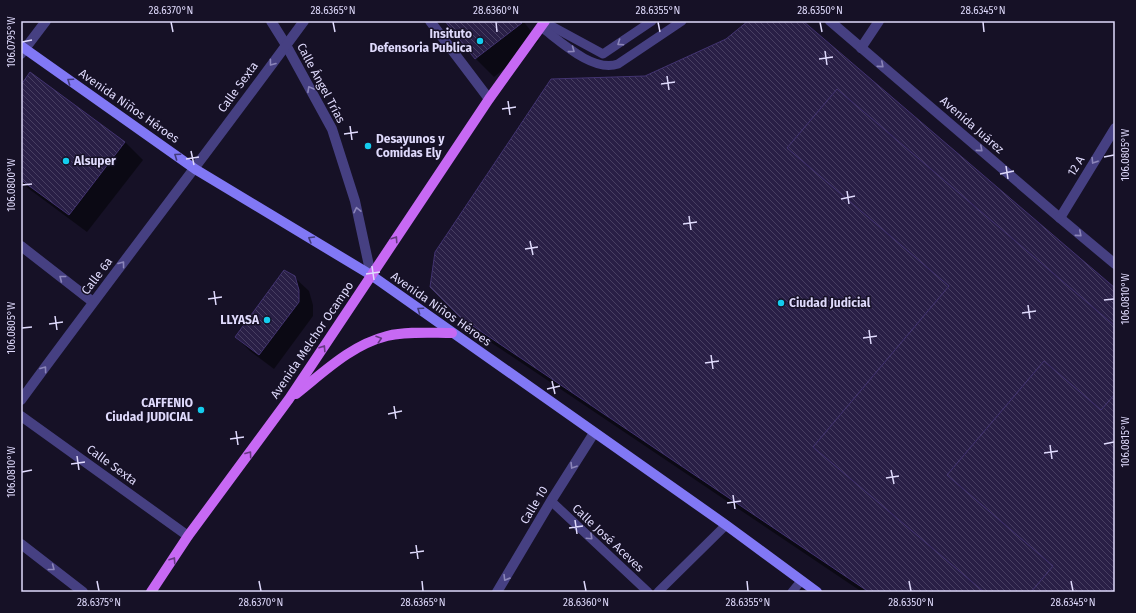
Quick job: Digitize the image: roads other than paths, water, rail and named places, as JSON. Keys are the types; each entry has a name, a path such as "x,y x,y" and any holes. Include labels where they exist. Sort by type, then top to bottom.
{"main road":[{"name":"Avenida Melchor Ocampo","path":"151,592 188,536 289,399 489,99 544,22"},
{"name":"Avenida Niños Héroes","path":"22,49 195,169 371,275 817,592"},
{"path":"289,399 348,353 368,342 388,336 416,333 452,332"}],"street":[{"path":"22,49 46,21"},
{"name":"Calle Ángel Trías","path":"271,21 286,45 332,129 355,201 371,275"},
{"name":"Calle Sexta","path":"195,169 304,21"},
{"path":"430,21 489,99"},
{"name":"Avenida Juárez","path":"830,21 1115,264"},
{"path":"861,48 879,21"},
{"name":"12 A","path":"1060,218 1115,128"},
{"name":"Calle 6a","path":"21,400 93,302 195,169"},
{"path":"21,246 93,302"},
{"name":"Calle Sexta","path":"21,416 188,536"},
{"name":"Calle 10","path":"497,592 551,501 594,433"},
{"path":"21,544 83,592"}],"lane":[{"path":"544,22 603,54 652,21"},
{"path":"544,22 580,56 605,66 618,64 682,21"},
{"name":"Calle José Aceves","path":"551,501 648,592"},
{"path":"658,592 726,526"},
{"path":"792,592 800,581"}],"place":[{"name":"Insituto Defensoria Publica","path":"480,41"},
{"name":"Desayunos y Comidas Ely","path":"368,146"},
{"name":"Alsuper","path":"66,161"},
{"name":"Ciudad Judicial","path":"781,303"},
{"name":"LLYASA","path":"267,320"},
{"name":"CAFFENIO Ciudad JUDICIAL","path":"201,410"}]}
